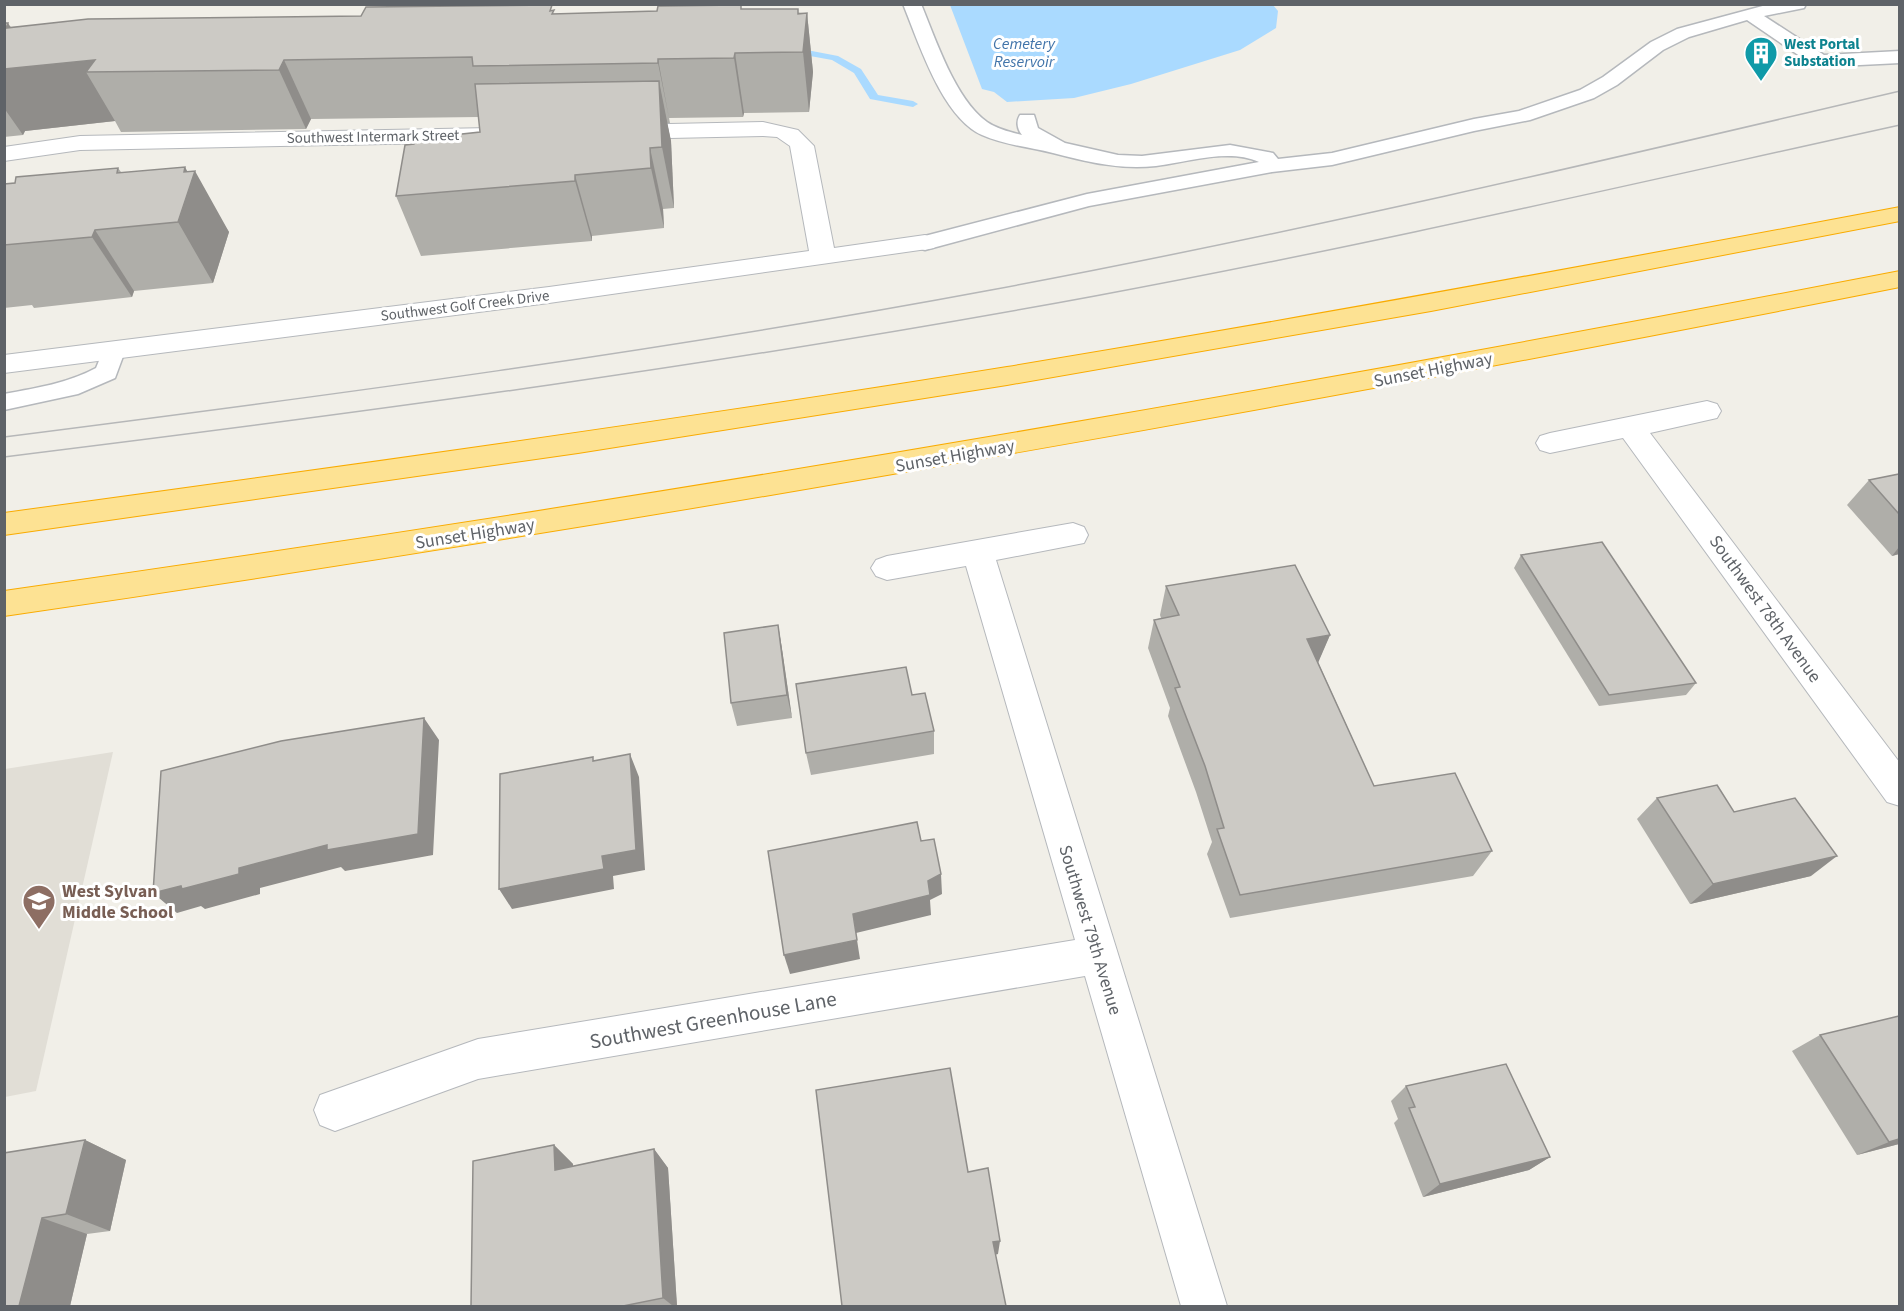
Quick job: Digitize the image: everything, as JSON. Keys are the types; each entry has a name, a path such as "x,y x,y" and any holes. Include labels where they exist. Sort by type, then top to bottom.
{"highway":[{"path":"4,524 662,429 1145,353 1534,285 1899,214"},
{"name":"Sunset Highway","path":"4,604 640,508 1007,447 1389,378 1899,279"}],"street":[{"path":"596,133 764,129 790,134 802,146 823,258"},
{"name":"Southwest Intermark Street","path":"4,154 80,143 512,134"},
{"name":"Southwest Golf Creek Drive","path":"4,364 925,243"},
{"path":"1550,443 1707,411"},
{"name":"Southwest 78th Avenue","path":"1630,428 1899,791"},
{"path":"887,568 1072,535"},
{"name":"Southwest 79th Avenue","path":"978,553 1204,1306"},
{"name":"Southwest Greenhouse Lane","path":"335,1110 478,1059 1097,955"}],"lane":[{"path":"912,4 944,75 969,115 981,126 1061,149 1125,162 1235,149 1266,157 1272,166"},
{"path":"925,243 1088,200 1272,166 1332,159 1551,108 1587,94 1610,81 1657,46 1683,33 1749,14 1798,4"},
{"path":"1749,14 1820,61 1899,57"},
{"path":"1027,119 1028,130 1040,141 1061,149"},
{"path":"4,402 73,387 96,379 107,372 112,351"}],"shaded area":[{"name":"West Sylvan Middle School","path":"113,752 36,1091 5,1097 5,769"}],"water":[{"name":"Cemetery Reservoir","path":"950,5 1273,5 1278,11 1276,28 1240,50 1131,84 1074,98 1007,102 994,92 982,89"}],"building":[{"path":"552,5 550,11 554,10 552,14 657,11 658,6 741,5 741,9 798,9 798,14 807,13 803,52 735,53 734,58 658,59 658,63 473,66 472,57 284,60 279,70 86,72 95,60 4,69 4,23 8,23 6,28 88,19 361,16 366,7"},
{"path":"659,81 662,147 650,148 651,168 575,175 575,181 396,196 405,145 414,144 416,139 480,132 475,84"},
{"path":"185,167 184,172 195,171 178,222 95,230 92,237 4,245 4,184 15,183 16,177 118,168 117,173"},
{"path":"1899,474 1899,514 1869,480"},
{"path":"1602,542 1696,683 1609,695 1521,555"},
{"path":"1295,565 1330,635 1307,639 1374,786 1455,773 1492,851 1240,895 1217,829 1224,828 1205,766 1175,688 1180,687 1154,620 1179,615 1166,586"},
{"path":"778,625 787,695 731,703 724,633"},
{"path":"906,667 912,695 925,693 934,731 806,753 796,684"},
{"path":"424,718 418,834 327,850 327,845 239,868 239,874 182,889 181,886 153,893 161,771 281,741"},
{"path":"630,754 636,850 602,856 604,869 499,889 500,774 593,757 593,761"},
{"path":"1717,785 1734,812 1795,798 1837,856 1713,884 1657,798"},
{"path":"917,822 921,841 934,839 941,874 928,881 930,895 853,914 857,940 784,955 768,851"},
{"path":"1899,1016 1899,1139 1889,1142 1820,1035"},
{"path":"1506,1064 1550,1157 1440,1184 1409,1108 1415,1107 1406,1086"},
{"path":"950,1068 968,1172 988,1168 1000,1241 993,1242 1006,1306 842,1306 816,1090"},
{"path":"85,1140 66,1214 42,1218 19,1306 4,1306 4,1153"},
{"path":"554,1145 555,1170 654,1149 663,1298 623,1306 471,1306 473,1161"}],"waterway":[{"path":"791,50 835,58 858,71 874,97 913,104"}],"tram line":[{"path":"4,437 499,371 745,333 991,290 1333,221 1900,91"},
{"path":"4,457 551,385 959,320 1196,277 1498,214 1900,125"}],"place":[{"name":"West Portal Substation","path":"1761,82"},
{"name":"West Sylvan Middle School","path":"39,930"}]}
